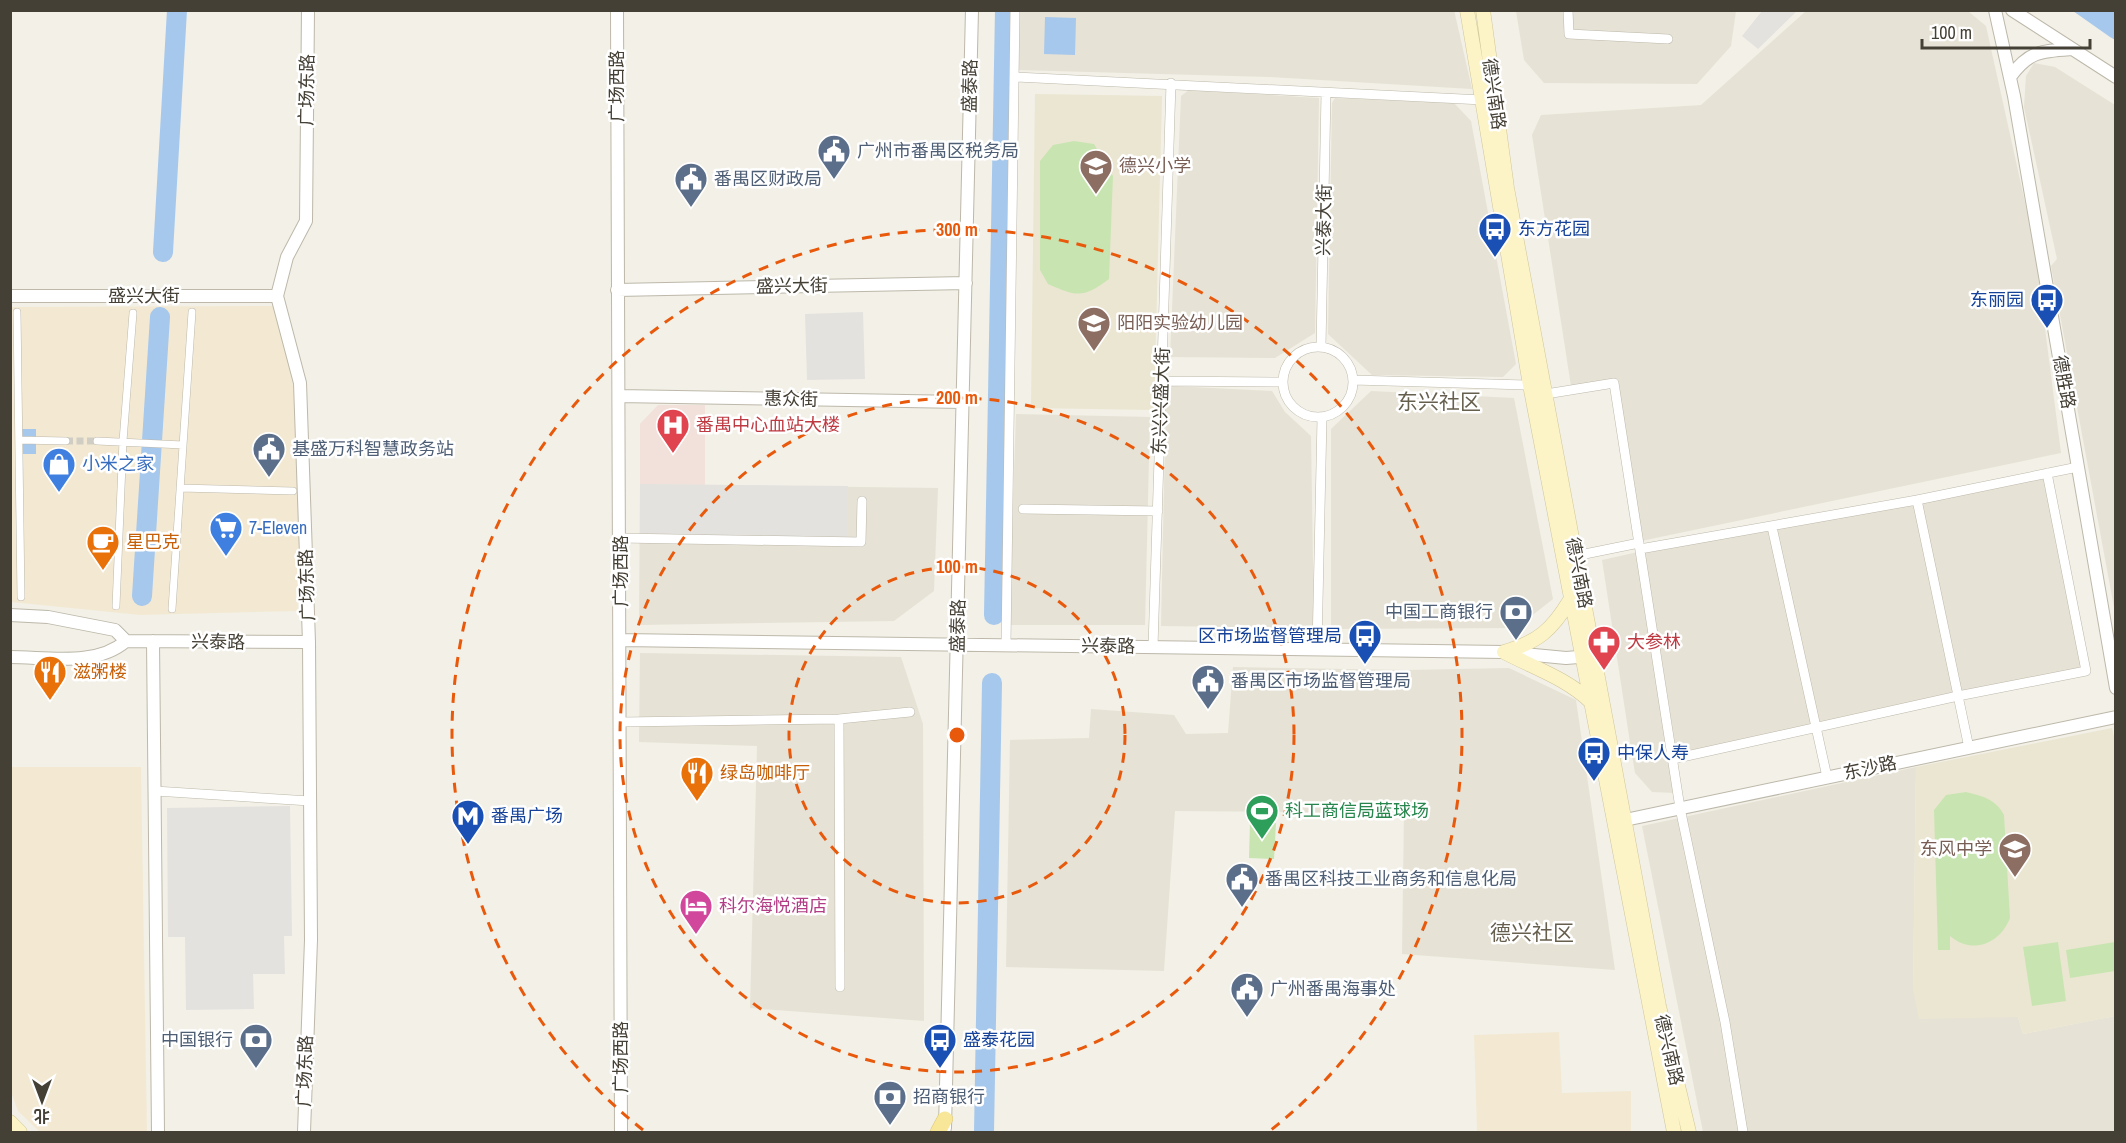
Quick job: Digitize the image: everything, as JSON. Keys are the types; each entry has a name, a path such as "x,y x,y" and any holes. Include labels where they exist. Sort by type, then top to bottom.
{"main road":[{"name":"德兴南路","path":"1467,10 1530,385 1570,600 1588,657 1624,820 1659,1006 1689,1132"},
{"name":"德兴南路","path":"1484,10 1507,188 1575,556 1588,657 1591,702 1674,1132"},
{"path":"1504,652 1531,645 1554,624 1570,600"},
{"path":"1504,652 1559,678 1578,689 1591,702"},
{"path":"10,1122 20,1132"}],"street":[{"name":"广场东路","path":"304,1132 311,940 309,642 300,383 278,296 287,257 306,221 308,10"},
{"name":"广场西路","path":"617,10 621,1132"},
{"name":"盛泰路","path":"943,1128 958,644 972,10"},
{"path":"1006,645 1015,10"},
{"path":"1568,10 1569,34 1668,39"},
{"name":"德胜路","path":"1995,10 2010,77 2115,688"},
{"path":"2012,10 2115,77"},
{"path":"2010,77 2023,59 2043,51 2072,49"},
{"path":"1014,77 1483,100"},
{"name":"东兴兴盛大街","path":"1153,647 1171,83"},
{"name":"兴泰大街","path":"1321,347 1326,93"},
{"name":"盛兴大街","path":"617,290 966,283"},
{"name":"盛兴大街","path":"10,296 278,296"},
{"path":"17,312 21,597"},
{"path":"172,609 192,312"},
{"path":"116,606 123,441 134,313"},
{"path":"1321,347 1339,353 1346,360 1353,380 1348,401 1341,409 1322,418 1302,415 1294,409 1287,402 1282,382 1290,360 1298,352 1321,347"},
{"path":"1353,380 1530,385"},
{"path":"1162,381 1282,382"},
{"path":"1545,394 1614,383 1680,808 1725,1022 1743,1132"},
{"name":"惠众街","path":"619,396 963,402"},
{"path":"1317,649 1322,418"},
{"path":"19,440 66,441"},
{"path":"97,441 183,445"},
{"path":"1575,556 1772,526 1917,500 2078,467"},
{"path":"1673,759 1958,696 2086,671 2047,473"},
{"path":"10,482 19,482"},
{"path":"180,488 293,491"},
{"path":"1917,500 1969,748"},
{"path":"620,538 861,542 862,501"},
{"path":"1023,509 1158,512"},
{"path":"1772,526 1827,777"},
{"name":"兴泰路","path":"10,615 48,617 114,630 126,641"},
{"name":"兴泰路","path":"621,640 1504,652 1588,657"},
{"name":"兴泰路","path":"10,657 97,657 117,649 126,641 309,642"},
{"path":"153,641 158,1132"},
{"path":"621,722 839,718 910,712"},
{"name":"东沙路","path":"1624,820 2115,717"},
{"path":"839,718 840,987"},
{"path":"154,791 310,801"}],"shaded area":[{"path":"1454,10 1472,89 1269,77 1018,70 1019,11"},
{"path":"1516,11 1736,11 1731,46 1697,84 1544,83 1524,60"},
{"path":"1762,11 1797,11 1758,49 1742,36"},
{"path":"1806,11 1968,11 1986,26 2034,243 2061,453 1641,541 1618,379 1571,386 1532,135 1541,115 1701,105"},
{"path":"2034,63 2055,67 2115,105 2115,613 2051,266 2057,259 2024,107 2026,76"},
{"path":"1189,90 1319,98 1315,333 1275,358 1170,357 1181,96"},
{"name":"德兴小学","path":"1035,94 1162,96 1154,410 1031,408"},
{"path":"1335,98 1454,103 1471,121 1516,364 1503,377 1372,375 1328,334 1332,103"},
{"path":"277,306 294,391 300,451 298,611 140,615 11,602 11,307"},
{"path":"863,312 865,379 807,380 805,314"},
{"path":"1172,386 1272,391 1285,412 1311,436 1314,628 1161,626 1166,396"},
{"path":"1371,391 1514,398 1553,599 1516,628 1331,629 1331,429"},
{"name":"番禺中心血站大楼","path":"658,405 705,405 705,485 640,484 640,424"},
{"path":"1016,414 1150,417 1145,625 1009,625"},
{"path":"2049,476 2089,671 1678,761 1644,550"},
{"path":"640,484 938,488 934,591 894,621 639,625"},
{"path":"640,484 848,486 847,537 640,534"},
{"path":"1638,552 1676,793 1652,792 1635,773 1631,749 1602,560"},
{"path":"640,653 901,657 923,724 924,1021 750,1008 757,746 639,742"},
{"path":"1233,667 1407,670 1509,668 1576,700 1615,970 1402,954 1404,813 1175,811 1164,971 1006,967 1010,740 1089,738 1091,709 1174,715 1186,734 1228,733"},
{"name":"东风中学","path":"2112,728 2116,746 2115,1016 2023,1034 2018,1017 1919,1019 1913,989 1916,767"},
{"path":"11,767 141,767 147,1132 40,1132 18,1111 11,1092"},
{"path":"1916,767 1913,989 2018,1017 2023,1034 2115,1016 2115,1132 1703,1132 1642,826"},
{"path":"290,806 292,936 284,936 285,974 253,974 254,1009 186,1010 185,937 168,937 167,808"},
{"path":"1559,1032 1562,1093 1631,1091 1631,1132 1477,1132 1474,1035"}],"green space":[{"path":"1074,141 1094,144 1113,176 1109,279 1093,290 1080,294 1048,284 1040,270 1040,161 1053,145"},
{"path":"1966,792 1993,802 2004,815 2010,918 2000,934 1984,944 1967,945 1950,936 1950,950 1938,950 1934,810 1946,795"},
{"name":"科工商信局蓝球场","path":"1250,822 1276,823 1274,859 1249,858"},
{"path":"2058,942 2066,1001 2032,1006 2023,947"},
{"path":"2115,942 2115,971 2070,978 2066,950"}],"water":[{"path":"2073,11 2115,11 2115,40 2110,37"},
{"path":"1045,17 1076,18 1075,55 1044,54"},
{"path":"16,429 36,429 36,454 16,454"}],"waterway":[{"path":"163,252 177,10"},
{"path":"994,615 1005,10"},
{"path":"142,596 160,317"},
{"path":"984,1132 992,683"}],"tunnel":[{"path":"66,441 97,441"}],"place":[{"name":"广州市番禺区税务局","path":"834,180"},
{"name":"德兴小学","path":"1096,195"},
{"name":"番禺区财政局","path":"691,208"},
{"name":"东方花园","path":"1495,258"},
{"name":"东丽园","path":"2047,329"},
{"name":"阳阳实验幼儿园","path":"1094,352"},
{"name":"番禺中心血站大楼","path":"673,454"},
{"name":"基盛万科智慧政务站","path":"269,478"},
{"name":"小米之家","path":"59,493"},
{"name":"7-Eleven","path":"226,557"},
{"name":"星巴克","path":"103,571"},
{"name":"中国工商银行","path":"1516,641"},
{"name":"区市场监督管理局","path":"1365,665"},
{"name":"大参林","path":"1604,671"},
{"name":"滋粥楼","path":"50,701"},
{"name":"番禺区市场监督管理局","path":"1208,710"},
{"name":"中保人寿","path":"1594,782"},
{"name":"绿岛咖啡厅","path":"697,802"},
{"name":"科工商信局蓝球场","path":"1262,840"},
{"name":"番禺广场","path":"468,845"},
{"name":"东风中学","path":"2015,878"},
{"name":"番禺区科技工业商务和信息化局","path":"1242,908"},
{"name":"科尔海悦酒店","path":"696,935"},
{"name":"广州番禺海事处","path":"1247,1018"},
{"name":"中国银行","path":"256,1069"},
{"name":"盛泰花园","path":"940,1069"},
{"name":"招商银行","path":"890,1126"}],"district":[{"name":"东兴社区","path":"1439,402"},
{"name":"德兴社区","path":"1532,933"}]}
